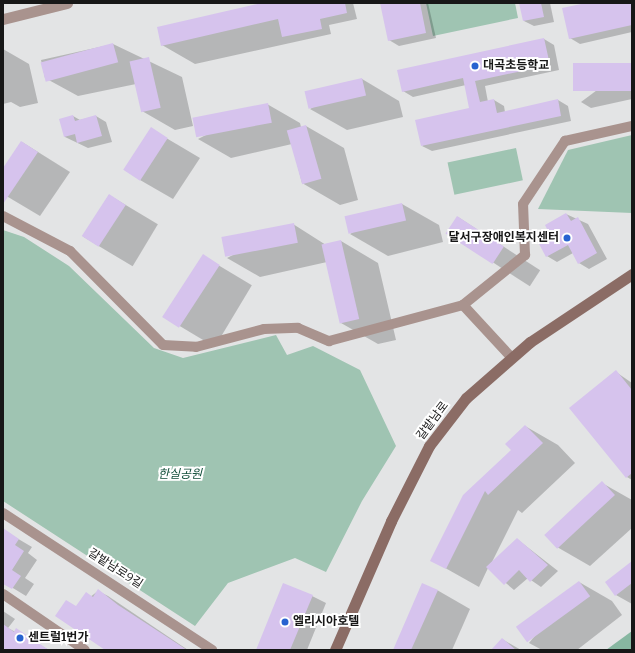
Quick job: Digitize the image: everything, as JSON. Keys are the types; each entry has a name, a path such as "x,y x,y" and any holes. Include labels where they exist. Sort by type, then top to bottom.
{"main road":[{"name":"갈밭남로","path":"335,650 391,521 429,446 479,384 511,357 632,274"}],"street":[{"path":"3,19 66,3"},
{"path":"3,216 70,251 163,345 196,347 264,329 298,328 329,341 463,305 525,255 523,204 565,141 632,126"},
{"path":"463,305 511,357"},
{"name":"갈밭남로9길","path":"3,513 212,650"},
{"path":"3,594 85,650"}],"green space":[{"path":"426,3 515,3 518,18 433,36"},
{"path":"632,135 632,213 538,209 568,150"},
{"path":"516,148 523,180 454,195 448,163"},
{"name":"한실공원","path":"3,230 24,237 69,266 154,348 183,358 276,335 287,355 313,346 360,370 396,446 362,501 326,572 295,558 228,583 195,626 3,501"},
{"path":"632,631 632,650 606,650"}],"building":[{"path":"262,3 345,3 347,13 320,19 322,29 282,37 278,19 161,46 157,27"},
{"path":"380,3 420,3 426,33 388,41"},
{"path":"519,3 541,3 544,17 523,21"},
{"path":"586,3 632,3 632,25 569,39 562,8"},
{"path":"544,38 550,65 475,81 480,102 494,99 497,113 558,99 561,116 421,146 415,120 469,108 463,78 402,92 397,70"},
{"path":"113,43 118,62 46,82 41,62"},
{"path":"149,57 161,108 141,112 130,61"},
{"path":"573,63 632,63 632,91 573,91"},
{"path":"362,78 366,96 309,109 305,91"},
{"path":"268,103 272,123 196,137 192,118"},
{"path":"73,115 75,121 96,115 102,136 77,143 75,134 64,137 59,119"},
{"path":"306,125 321,179 302,184 287,131"},
{"path":"151,127 168,138 140,181 123,170"},
{"path":"21,141 38,152 3,204 3,168"},
{"path":"109,194 126,205 99,247 82,236"},
{"path":"402,203 406,221 349,234 345,216"},
{"name":"달서구장애인복지센터","path":"566,213 571,221 578,217 597,253 578,264 568,245 546,257 538,242 550,235 545,225"},
{"path":"457,216 504,246 493,264 446,234"},
{"path":"294,223 298,243 225,257 221,237"},
{"path":"341,240 359,319 340,323 322,244"},
{"path":"203,254 220,265 179,328 162,317"},
{"path":"616,370 632,390 632,473 626,478 569,408"},
{"path":"525,425 543,443 488,495 485,491 446,569 430,561 463,495 511,450 505,444"},
{"path":"602,481 615,495 557,549 544,535"},
{"path":"3,528 19,539 15,545 24,551 12,570 21,576 12,589 3,584"},
{"path":"517,538 548,565 530,582 519,570 504,585 486,567"},
{"path":"632,561 632,583 615,596 605,582"},
{"path":"579,581 590,596 527,642 516,627"},
{"name":"엘리시아호텔","path":"283,583 313,595 290,650 256,650"},
{"path":"422,583 438,590 411,650 393,650"},
{"path":"98,589 118,605 187,650 105,650 55,616 66,600 76,606 86,592 93,597"},
{"name":"센트럴1번가","path":"3,624 14,632 16,628 49,650 6,650 3,648"},
{"path":"502,638 516,650 491,650"}],"place":[{"name":"대곡초등학교","path":"475,66"},
{"name":"달서구장애인복지센터","path":"567,238"},
{"name":"엘리시아호텔","path":"285,622"},
{"name":"센트럴1번가","path":"20,638"}]}
